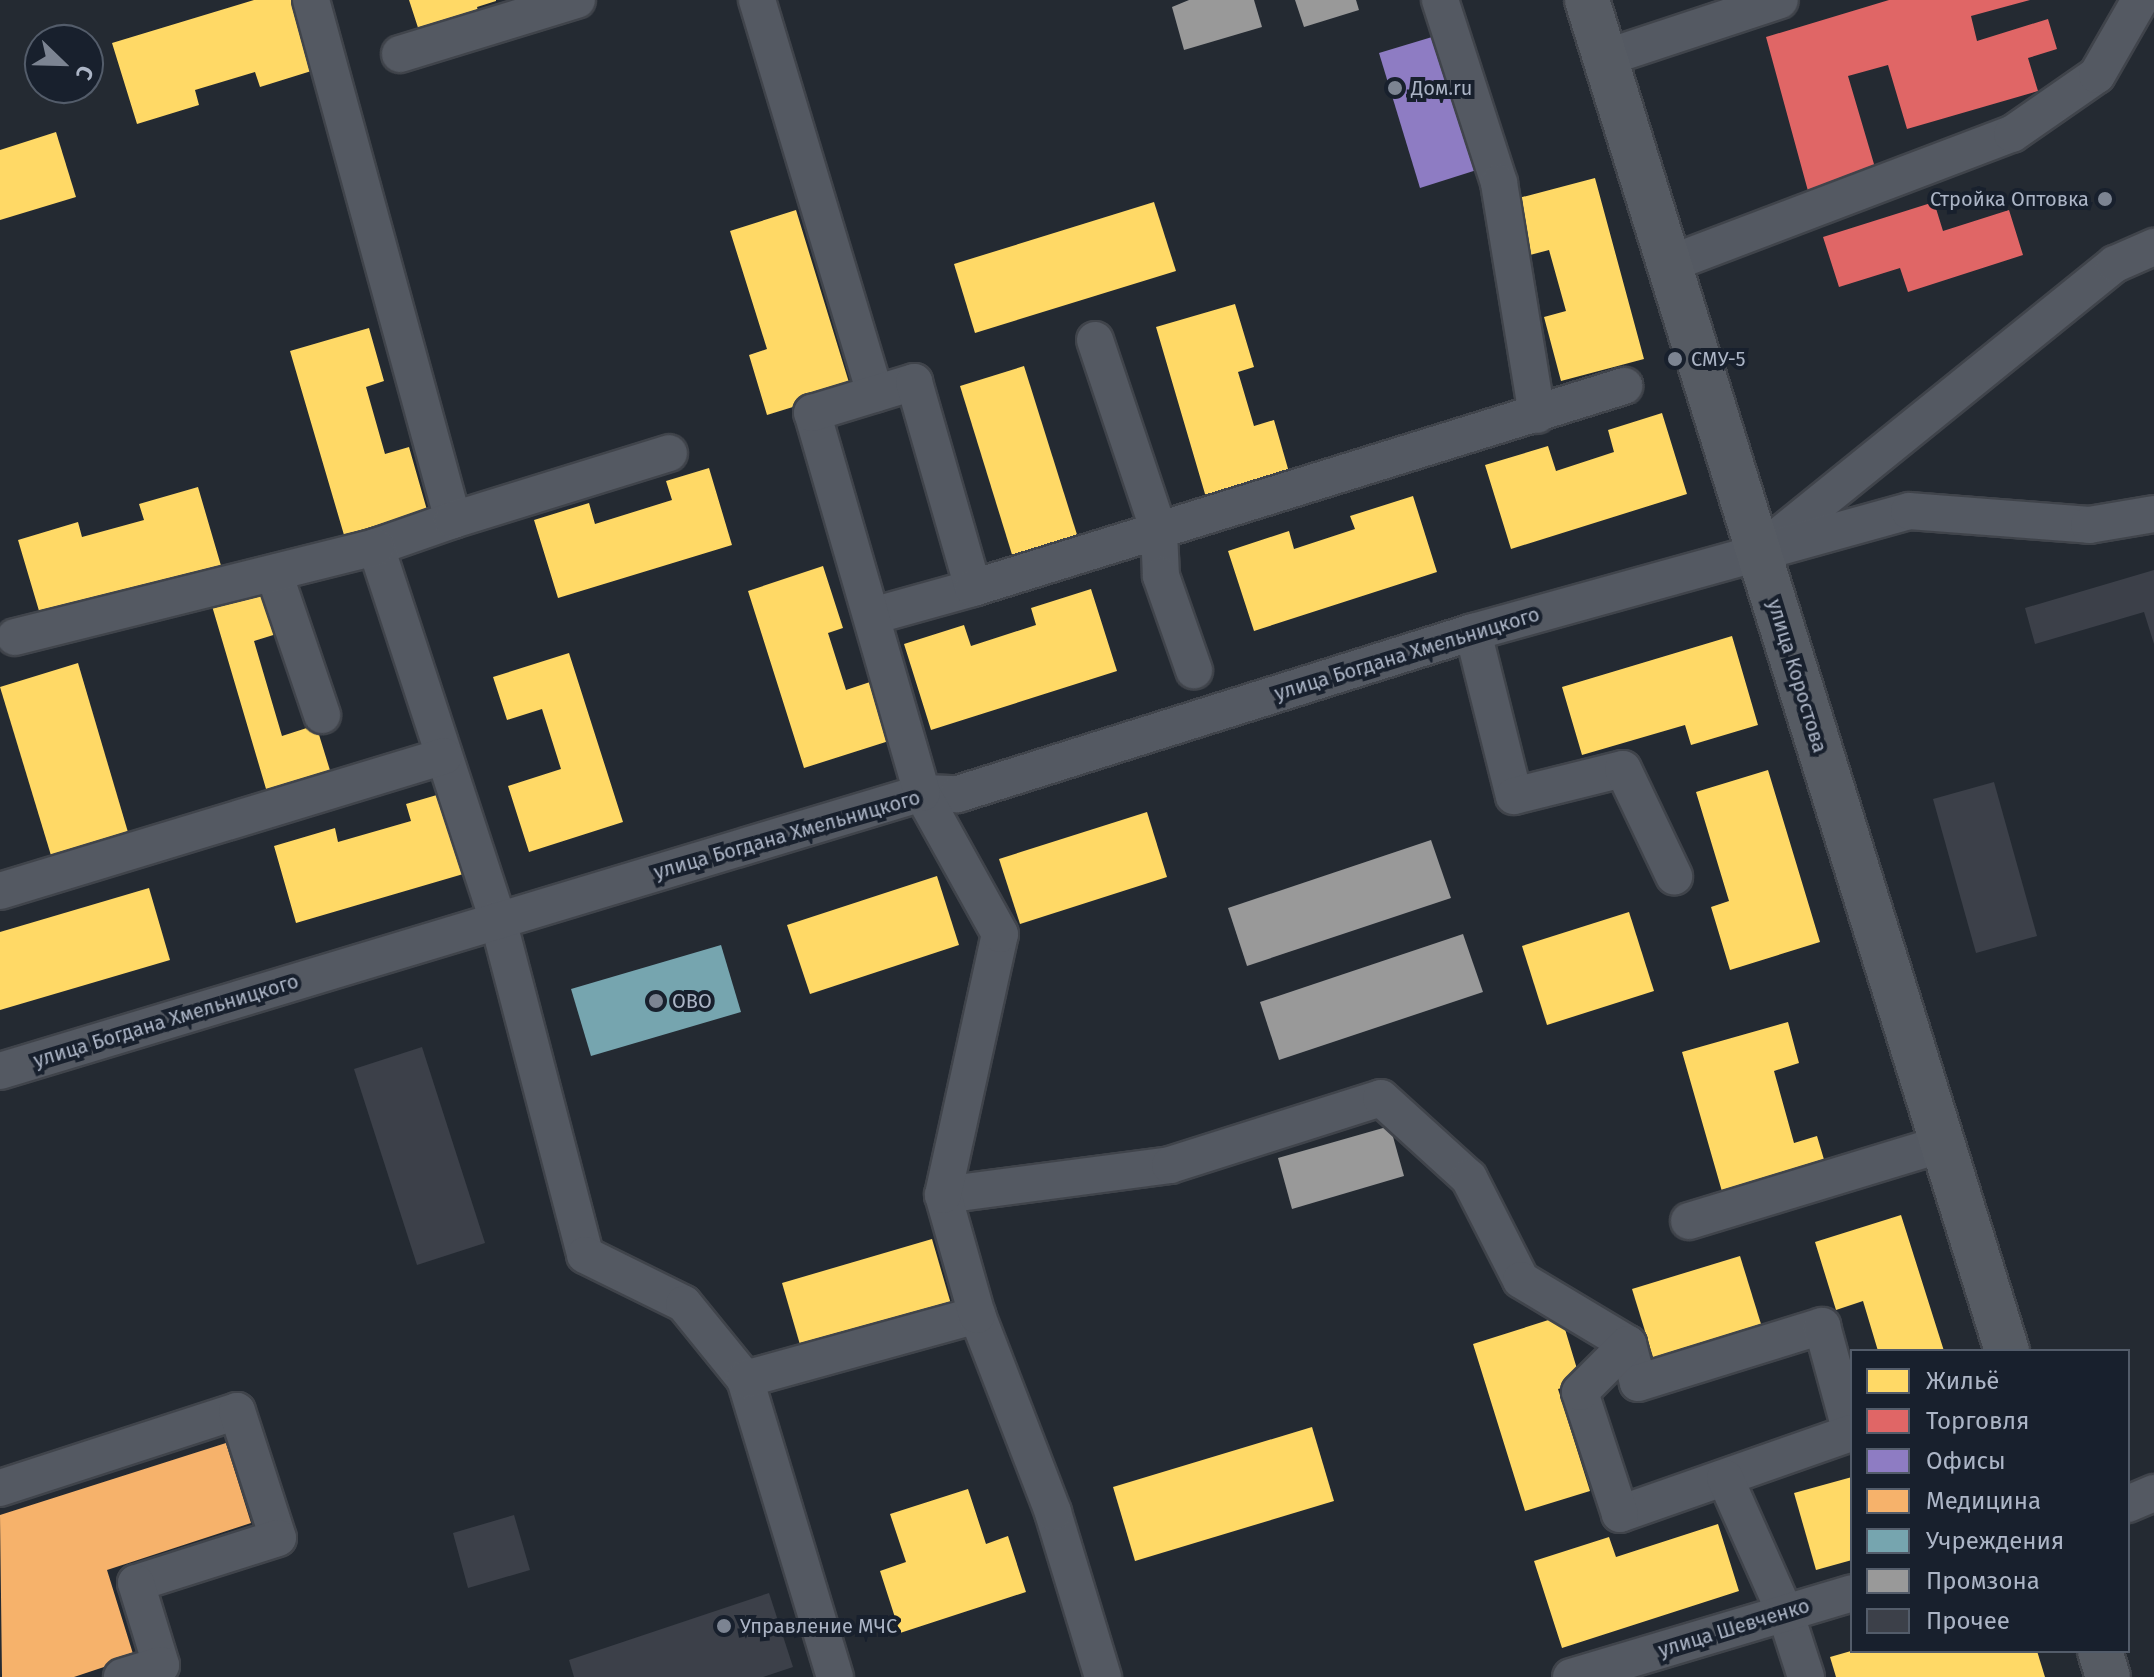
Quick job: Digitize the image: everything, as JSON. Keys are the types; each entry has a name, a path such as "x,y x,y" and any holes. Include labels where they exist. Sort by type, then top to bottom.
{"main road":[{"name":"улица Коростова","path":"1587,0 2006,1349"},
{"path":"2101,1653 2108,1677"}],"street":[{"path":"311,0 453,520"},
{"path":"400,54 577,0"},
{"path":"757,0 875,394"},
{"path":"1440,0 1499,183 1537,415"},
{"path":"1605,58 1780,0"},
{"path":"1669,264 2012,134 2097,75 2140,0"},
{"path":"1759,553 2115,264 2154,247"},
{"path":"1095,340 1159,531 1161,576 1194,670"},
{"path":"973,588 914,382 812,413 922,793 1000,934 943,1195 977,1315 1053,1512 1103,1677"},
{"path":"872,616 973,588 1624,386"},
{"path":"15,637 376,547 669,453"},
{"name":"улица Богдана Хмельницкого","path":"0,1071 922,793 958,794 1473,632 1909,511 2089,525 2154,514"},
{"path":"376,547 498,920 585,1255 684,1304 745,1379 835,1677"},
{"path":"274,573 322,715"},
{"path":"1473,632 1514,796 1623,769 1674,876"},
{"path":"2,881 444,756"},
{"path":"943,1195 1170,1165 1381,1098 1469,1178 1521,1280 1628,1344 1638,1383 1822,1326 1850,1429"},
{"path":"1689,1221 1942,1144"},
{"path":"745,1379 977,1315"},
{"path":"1628,1344 1580,1392 1620,1514 1850,1433"},
{"path":"0,1488 237,1411 278,1538 136,1583 161,1665 122,1677"},
{"path":"1725,1478 1786,1615 1806,1677"},
{"path":"2130,1503 2154,1493"},
{"name":"улица Шевченко","path":"1574,1677 1850,1595"},
{"name":"улица Шевченко","path":"1574,1677 1850,1595"}],"building: Жильё":[{"path":"254,0 301,0 321,68 260,87 255,72 195,90 199,105 137,124 112,43"},
{"path":"409,0 496,1 477,7 481,21 422,40"},
{"path":"56,132 76,197 0,220 0,150"},
{"path":"1595,178 1644,359 1561,381 1544,317 1566,311 1549,250 1530,255 1515,199"},
{"path":"1154,202 1176,271 975,333 954,264"},
{"path":"796,210 851,389 767,415 749,355 767,349 730,231"},
{"path":"1235,304 1254,367 1238,372 1254,426 1274,420 1293,486 1210,511 1156,327"},
{"path":"369,328 384,381 366,387 385,454 409,447 427,510 344,535 290,351"},
{"path":"1024,366 1079,541 1014,561 960,386"},
{"path":"1662,413 1687,494 1511,549 1485,465 1548,446 1556,471 1614,452 1608,430"},
{"path":"709,468 732,545 558,598 534,520 589,503 595,524 672,500 666,481"},
{"path":"198,487 222,569 42,621 18,540 78,522 82,537 144,520 139,504"},
{"path":"1413,496 1437,572 1254,631 1228,551 1289,531 1294,549 1355,529 1350,516"},
{"path":"823,566 843,628 828,633 846,690 873,681 892,740 804,768 748,591"},
{"path":"270,589 283,632 254,641 282,736 316,725 333,780 269,799 212,606"},
{"path":"1091,589 1117,671 931,730 904,644 964,625 971,646 1036,625 1031,608"},
{"path":"1732,636 1758,725 1691,745 1685,725 1582,755 1562,687"},
{"path":"569,653 623,822 529,852 508,786 561,769 542,709 507,720 493,677"},
{"path":"78,663 130,839 53,862 0,687"},
{"path":"1768,770 1820,942 1730,970 1711,907 1729,901 1696,792"},
{"path":"454,790 477,870 296,923 274,846 335,828 338,842 411,821 406,804"},
{"path":"1147,812 1167,877 1020,924 999,859"},
{"path":"937,876 959,945 810,994 787,925"},
{"path":"149,888 170,960 0,1010 0,932"},
{"path":"1629,912 1654,991 1547,1025 1522,946"},
{"path":"1788,1022 1799,1063 1774,1071 1794,1143 1817,1136 1828,1173 1725,1202 1682,1052"},
{"path":"1901,1215 1943,1349 1877,1349 1863,1301 1836,1310 1815,1242"},
{"path":"932,1239 953,1311 803,1355 782,1283"},
{"path":"1740,1256 1765,1337 1657,1370 1632,1289"},
{"path":"1561,1316 1581,1382 1558,1389 1590,1491 1525,1511 1473,1344"},
{"path":"1312,1427 1334,1501 1135,1561 1113,1487"},
{"path":"1850,1478 1850,1561 1816,1570 1794,1493"},
{"path":"968,1489 986,1544 1008,1536 1026,1592 900,1633 880,1571 906,1562 890,1514"},
{"path":"1718,1524 1739,1591 1562,1648 1534,1561 1609,1537 1616,1557"},
{"path":"1850,1651 2038,1653 2045,1677 1836,1677 1830,1657"}],"building: Торговля":[{"path":"1889,0 2030,0 1971,16 1977,41 2048,19 2057,49 2028,58 2038,91 1907,129 1888,65 1848,76 1879,181 1811,202 1766,37"},
{"path":"1934,202 1943,231 2009,210 2023,255 1908,292 1900,268 1839,287 1823,237"}],"building: Офисы":[{"path":"1442,34 1483,168 1420,188 1379,53"}],"building: Медицина":[{"path":"226,1443 251,1523 107,1570 134,1657 74,1677 2,1677 0,1515"}],"building: Учреждения":[{"name":"ОВО","path":"721,945 741,1012 591,1056 571,989"}],"building: Промзона":[{"path":"1189,0 1254,0 1262,27 1184,50 1172,7"},
{"path":"1295,0 1356,0 1359,10 1304,27"},
{"path":"1431,840 1451,898 1247,966 1228,908"},
{"path":"1463,934 1483,992 1279,1060 1260,1002"},
{"path":"1390,1126 1404,1176 1292,1209 1278,1158"}],"building: Прочее":[{"path":"2154,570 2154,644 2144,612 2035,644 2025,608"},
{"path":"1994,782 2037,936 1976,953 1933,799"},
{"path":"422,1047 485,1243 417,1265 354,1069"},
{"path":"514,1515 530,1570 468,1588 453,1533"},
{"name":"Управление МЧС","path":"769,1593 793,1667 763,1677 574,1677 569,1660"}],"place":[{"name":"Дом.ru","path":"1395,88"},
{"name":"Стройка Оптовка","path":"2105,199"},
{"name":"СМУ-5","path":"1675,359"},
{"name":"ОВО","path":"656,1001"},
{"name":"Управление МЧС","path":"724,1626"}]}
